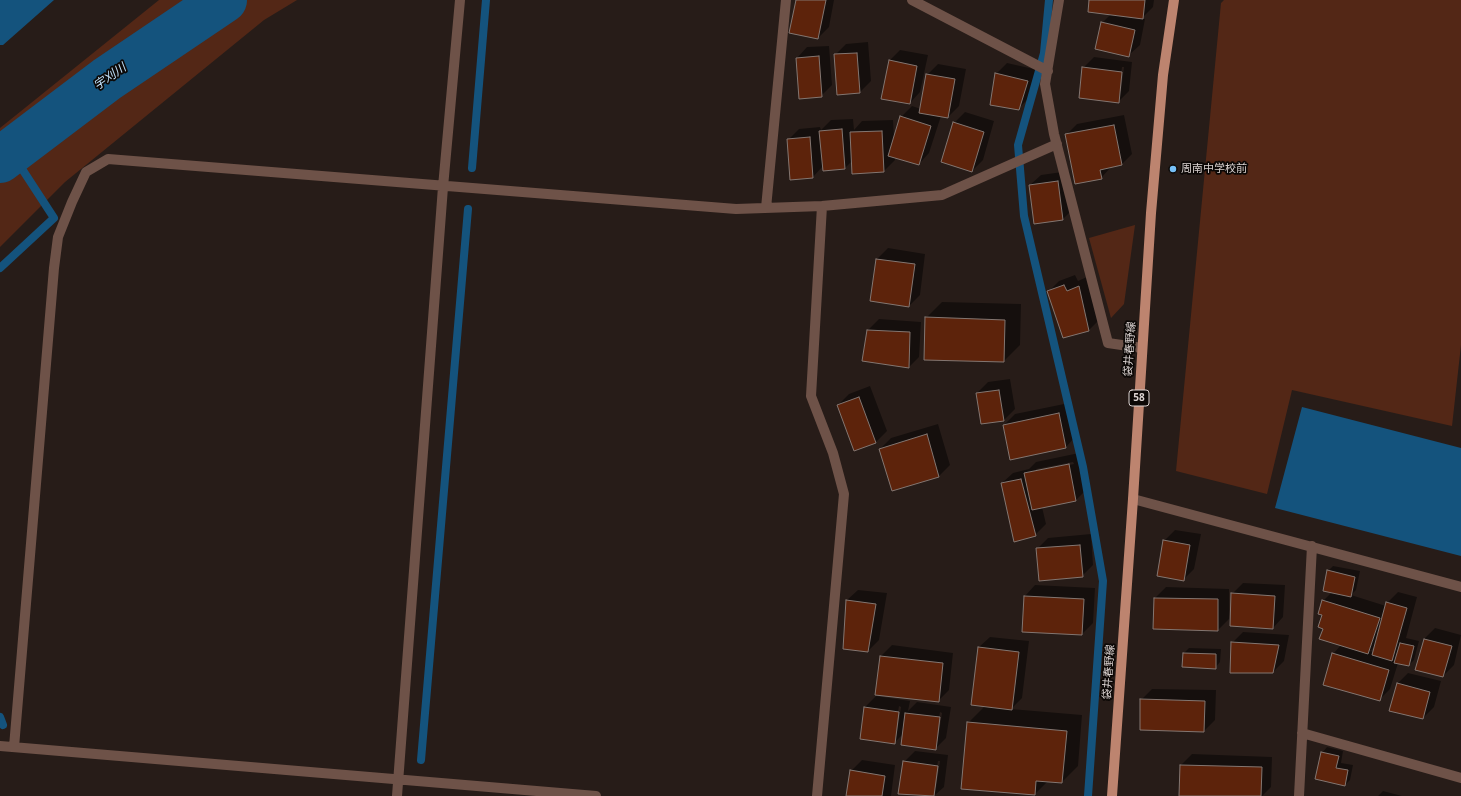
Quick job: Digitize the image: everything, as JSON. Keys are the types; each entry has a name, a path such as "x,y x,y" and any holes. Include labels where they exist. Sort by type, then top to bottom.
{"main road":[{"name":"袋井春野線","path":"1112,796 1151,213 1162,91 1174,0"}],"street":[{"path":"397,796 444,186 460,0"},
{"path":"766,208 786,0"},
{"path":"912,0 1048,71"},
{"path":"1059,0 1045,84 1057,144 1108,343 1142,348"},
{"path":"14,747 54,268 58,238 86,172 108,159 736,208 766,208 822,206 942,195 1057,144"},
{"path":"817,796 844,494 833,453 811,396 822,206"},
{"path":"1133,499 1461,587"},
{"path":"1299,796 1312,546"},
{"path":"1302,733 1461,778"},
{"path":"0,746 596,796"}],"shaded area":[{"path":"159,0 297,0 264,20 65,182 0,247 0,128"},
{"path":"1224,0 1461,0 1461,345 1452,426 1292,390 1267,494 1176,471 1221,3"},
{"path":"1135,225 1124,304 1111,318 1089,238"}],"water":[{"path":"0,0 54,0 3,45 0,45"},
{"path":"1302,407 1461,448 1461,556 1275,508"}],"building":[{"path":"796,0 826,0 818,39 789,33"},
{"path":"1089,0 1145,0 1143,19 1088,12"},
{"path":"1101,22 1135,30 1129,57 1095,49"},
{"path":"857,53 860,93 837,95 834,54"},
{"path":"819,56 822,97 799,99 796,58"},
{"path":"889,60 917,66 910,104 881,99"},
{"path":"1082,67 1122,72 1119,103 1079,98"},
{"path":"995,73 1028,81 1019,110 990,105"},
{"path":"926,74 955,79 948,118 919,113"},
{"path":"900,116 931,126 919,165 888,156"},
{"path":"953,122 984,132 972,172 941,162"},
{"path":"1114,125 1122,165 1100,170 1102,179 1075,184 1065,134"},
{"path":"842,129 845,169 823,171 819,131"},
{"path":"882,131 884,172 852,174 850,132"},
{"path":"810,137 813,178 790,180 787,139"},
{"path":"1058,181 1063,220 1034,224 1029,185"},
{"path":"876,259 915,264 909,307 870,301"},
{"path":"1064,285 1067,291 1079,286 1089,331 1063,338 1047,291"},
{"path":"925,317 1005,320 1004,362 924,360"},
{"path":"867,330 910,332 909,368 862,361"},
{"path":"999,390 1004,421 981,424 976,393"},
{"path":"859,397 876,443 854,451 837,405"},
{"path":"1059,413 1066,448 1010,460 1003,425"},
{"path":"927,434 939,477 892,491 879,449"},
{"path":"1069,464 1076,501 1032,510 1024,473"},
{"path":"1021,479 1036,536 1014,542 1001,483"},
{"path":"1163,540 1190,545 1184,581 1157,576"},
{"path":"1080,545 1083,577 1039,581 1036,548"},
{"path":"1327,570 1355,577 1351,597 1323,591"},
{"path":"1231,593 1275,596 1273,629 1230,626"},
{"path":"1024,596 1084,599 1082,635 1022,632"},
{"path":"1154,598 1218,599 1218,631 1153,629"},
{"path":"846,600 876,604 868,652 843,649"},
{"path":"1322,600 1380,618 1368,654 1319,639 1323,629 1318,627 1322,615 1318,614"},
{"path":"1386,602 1407,608 1392,661 1372,655"},
{"path":"1424,639 1452,646 1443,677 1415,670"},
{"path":"1231,642 1279,645 1273,673 1230,673"},
{"path":"1400,643 1414,646 1409,666 1394,663"},
{"path":"978,647 1019,652 1012,710 971,705"},
{"path":"1183,653 1216,654 1216,669 1182,667"},
{"path":"1332,653 1389,670 1380,701 1323,685"},
{"path":"880,656 943,663 939,702 875,695"},
{"path":"1397,683 1430,692 1423,719 1389,711"},
{"path":"1140,699 1205,701 1204,732 1140,730"},
{"path":"864,707 899,712 895,744 860,739"},
{"path":"905,713 940,717 936,750 901,745"},
{"path":"967,722 1067,731 1062,783 1036,781 1035,795 961,789"},
{"path":"1321,752 1339,756 1336,768 1348,770 1345,786 1315,779"},
{"path":"903,761 938,766 934,796 898,794"},
{"path":"1180,765 1262,767 1261,796 1179,796"},
{"path":"850,770 885,776 882,796 846,796"}],"waterway":[{"name":"宇刈川","path":"0,160 107,79 224,0"},
{"path":"472,168 486,0"},
{"path":"1049,0 1044,53 1018,145 1024,216 1083,467 1103,581 1088,796"},
{"path":"0,268 54,218 11,152"},
{"path":"421,760 468,209"},
{"path":"0,717 3,725"}],"place":[{"name":"周南中学校前","path":"1173,169"}]}
